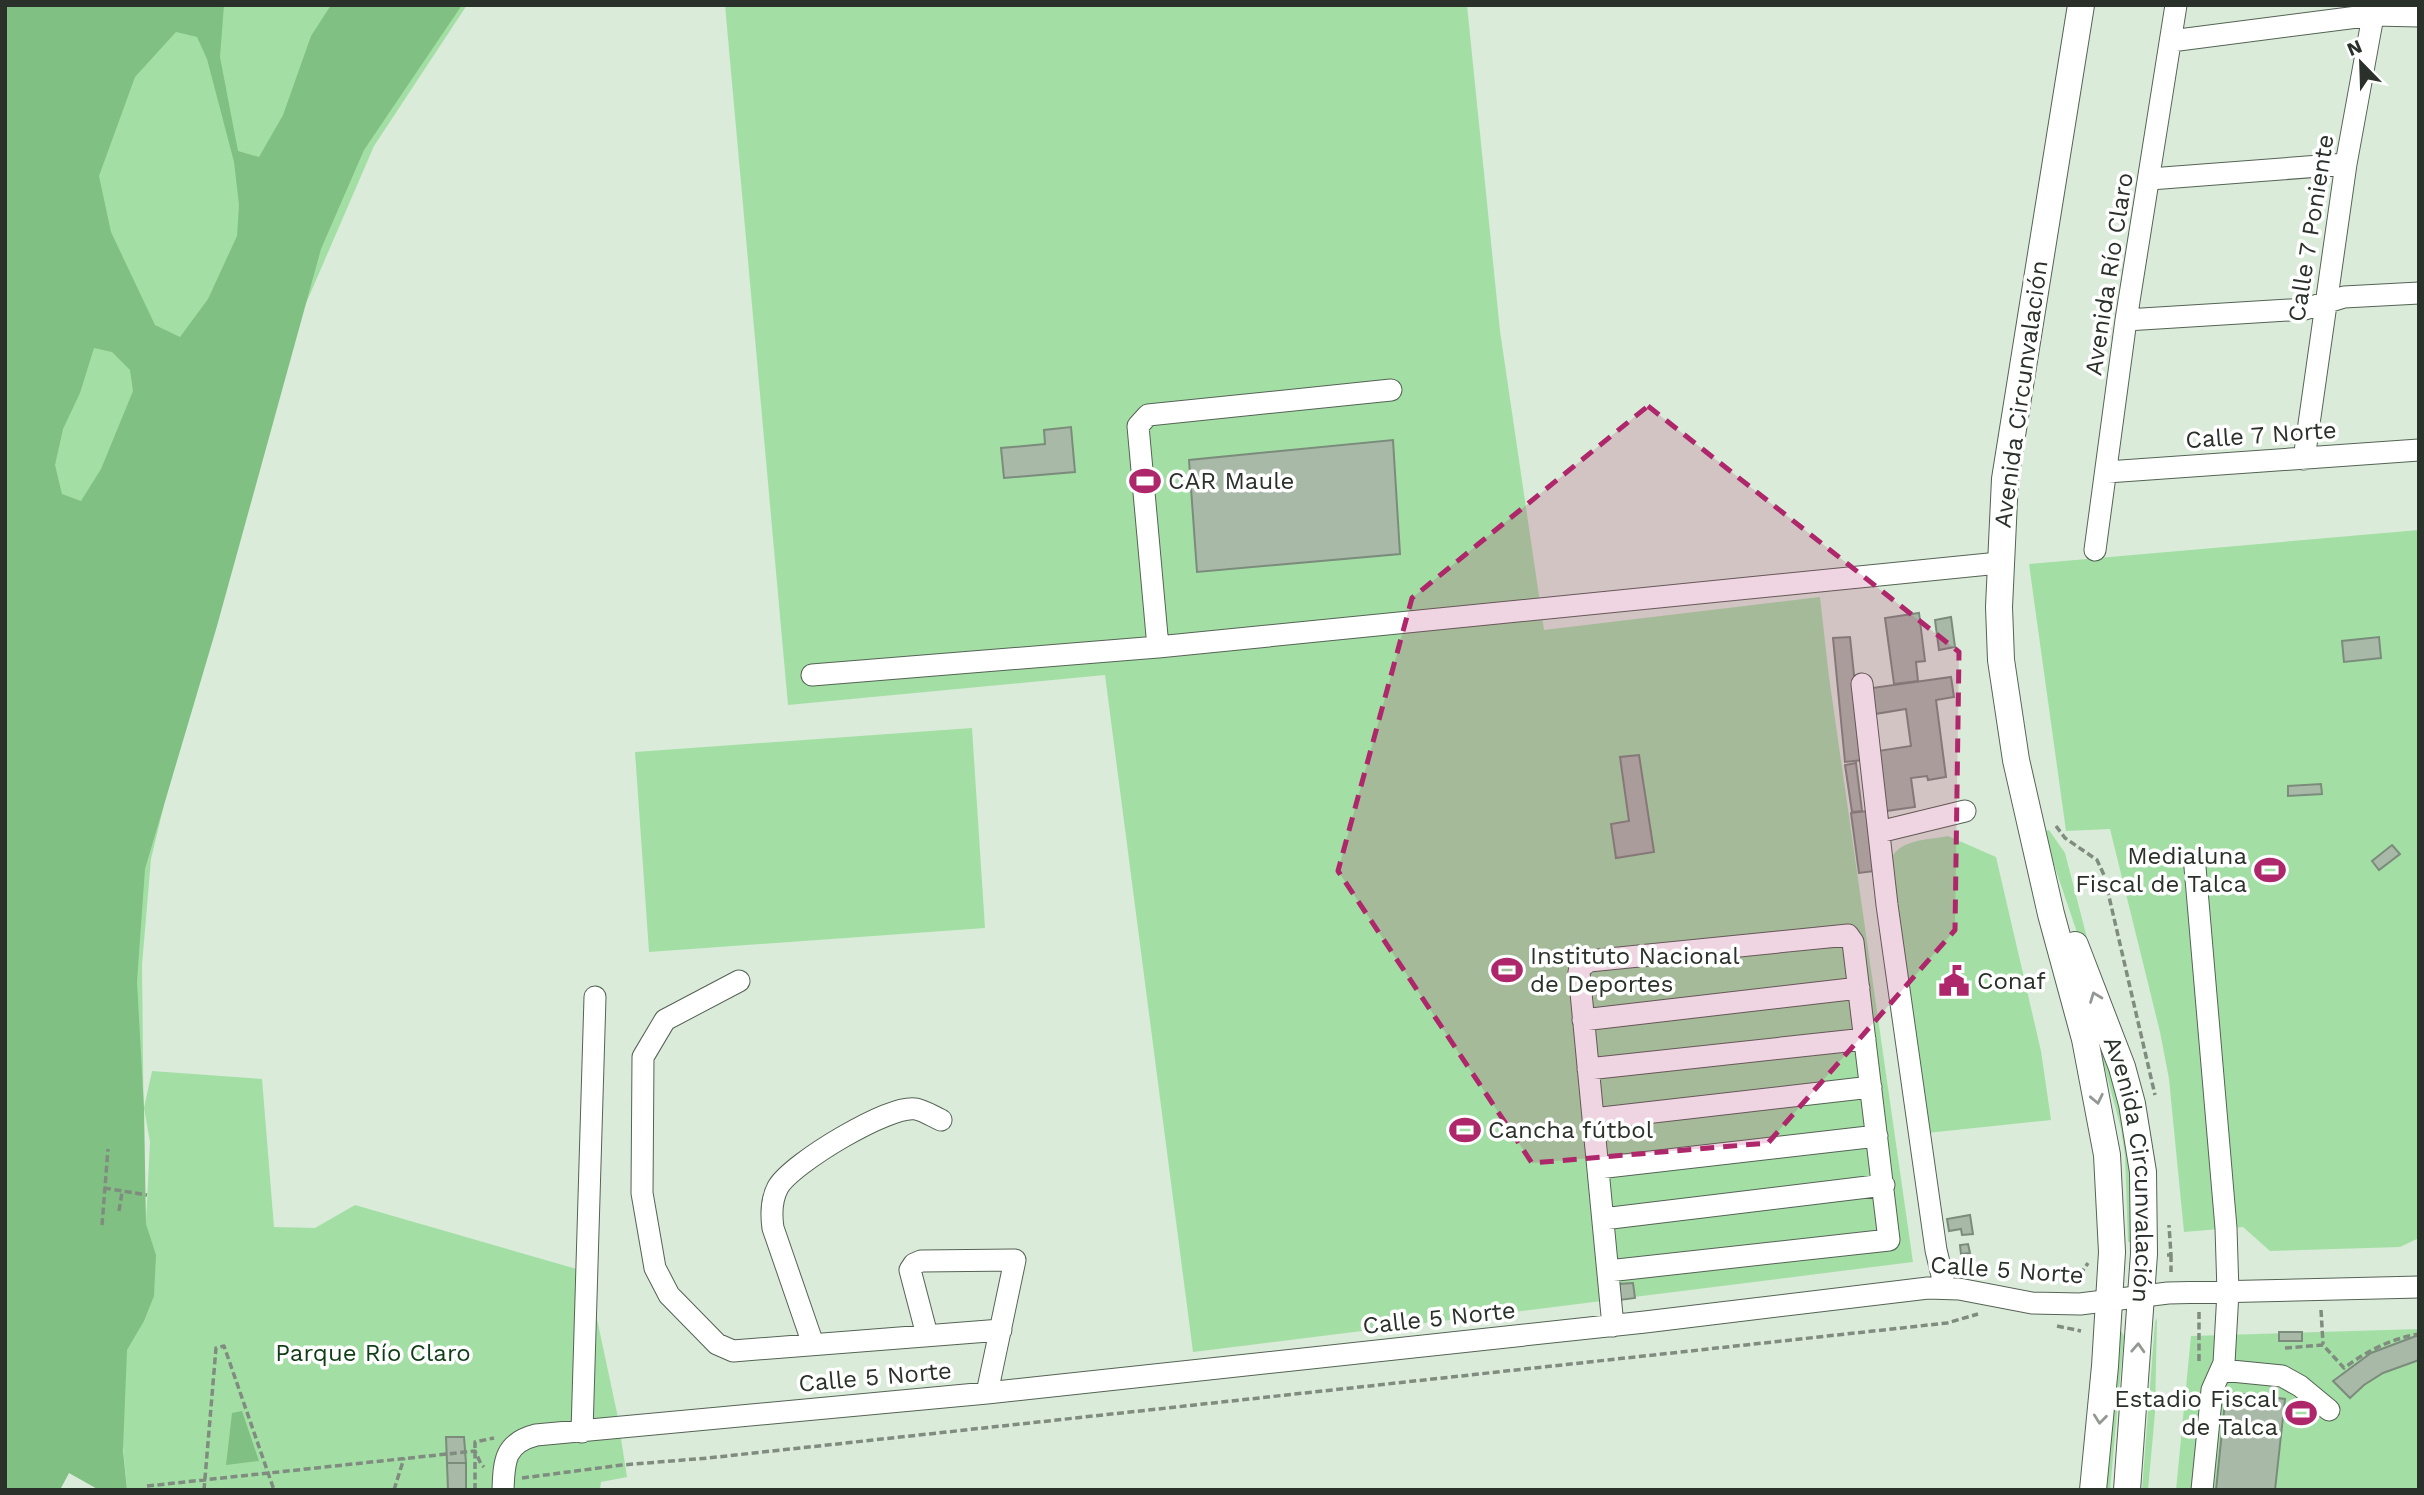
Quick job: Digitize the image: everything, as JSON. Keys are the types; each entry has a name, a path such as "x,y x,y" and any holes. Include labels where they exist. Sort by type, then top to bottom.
{"main road":[{"name":"Avenida Circunvalación","path":"2081,5 2020,376 2005,479 1999,563 2001,660 2016,760 2051,914 2085,1039 2107,1155 2112,1252 2093,1490"},
{"name":"Avenida Circunvalación","path":"2042,866 2122,1067 2132,1104 2143,1172 2144,1254 2127,1490"}],"street":[{"name":"Avenida Río Claro","path":"2095,550 2126,320 2176,5"},
{"path":"2171,41 2374,10 2419,16"},
{"name":"Calle 7 Poniente","path":"2304,459 2346,164 2374,10"},
{"path":"2150,179 2346,164"},
{"path":"2126,320 2305,309 2344,297 2419,293"},
{"path":"1158,648 1138,426 1142,419 1148,415 1391,390"},
{"name":"Calle 7 Norte","path":"2107,472 2419,450"},
{"path":"812,675 1158,648 1999,563"},
{"path":"1862,684 1887,905 1936,1250 1945,1288"},
{"path":"1879,832 1965,811"},
{"path":"2195,867 2226,1228 2228,1292 2224,1363 2212,1390 2202,1490"},
{"path":"1608,1271 1887,1241 1890,1235 1851,937 1844,934 1584,963 1579,972 1613,1326"},
{"path":"739,981 665,1020 643,1057 642,1193 654,1268 669,1295 717,1344 733,1351 1001,1330"},
{"path":"1583,1020 1858,988"},
{"path":"582,1432 595,997"},
{"path":"1588,1069 1865,1039"},
{"path":"1593,1119 1871,1087"},
{"path":"813,1344 773,1228 772,1205 780,1184 793,1169 838,1139 892,1114 915,1109 941,1120"},
{"path":"1598,1168 1877,1136"},
{"path":"1603,1219 1884,1185"},
{"path":"928,1335 910,1270 914,1264 921,1261 1016,1260 987,1393"},
{"name":"Calle 5 Norte","path":"503,1485 508,1451 520,1439 536,1435 987,1393 1613,1326 1928,1288 1945,1288 2032,1303 2080,1304 2168,1293 2419,1287"},
{"path":"2221,1370 2282,1376 2300,1386 2329,1410"}],"path":[{"path":"2056,826 2065,838 2097,860"},
{"path":"102,1224 108,1149"},
{"path":"103,1188 147,1195"},
{"path":"119,1211 123,1191"},
{"path":"2168,1293 2171,1255"},
{"path":"2320,1305 2323,1345 2344,1368 2366,1352 2395,1340 2419,1335"},
{"path":"147,1486 475,1451 481,1464 503,1485 622,1465 708,1458 1947,1323 1988,1312"},
{"path":"2046,1323 2081,1331"},
{"path":"2285,1348 2323,1345"},
{"path":"204,1490 216,1348 225,1346 274,1490"},
{"path":"394,1490 404,1458"}],"highlighted area":[{"path":"1648,406 1959,652 1955,930 1768,1143 1532,1163 1338,871 1412,598"}],"green space":[{"name":"Parque Río Claro","path":"5,5 467,5 374,146 304,308 237,501 151,859 142,965 145,1240 150,1142 144,1108 152,1071 262,1079 274,1227 315,1228 355,1205 587,1272 617,1413 627,1477 601,1482 600,1490 127,1490 123,1446 5,1490"},
{"path":"725,5 1467,5 1500,331 1544,630 1820,597 1829,677 1913,1262 1193,1352 1105,675 788,705"},
{"name":"Medialuna Fiscal de Talca","path":"2419,530 2419,1238 2400,1247 2270,1251 2243,1227 2184,1232 2169,1079 2110,829 2066,831 2029,564"},
{"path":"972,728 985,928 649,952 635,752"},
{"path":"2049,830 2065,853 2093,961 2087,962 2043,832"},
{"path":"1948,836 1996,857 2041,1051 2051,1120 1927,1133 1891,859 1895,852 1908,844"},
{"path":"2093,1023 2113,1071 2130,1155 2134,1242 2128,1242 2125,1156 2121,1129"},
{"path":"2157,1318 2155,1413 2148,1490 2142,1490 2155,1322"},
{"name":"Estadio Fiscal de Talca","path":"2419,1329 2419,1490 2176,1490 2191,1336"},
{"path":"2121,1331 2124,1336 2110,1490 2103,1490 2118,1334"}],"shaded area":[{"path":"5,5 224,5 220,57 238,151 259,157 283,115 311,36 331,5 462,5 364,150 321,249 217,626 145,869 137,982 144,1108 146,1224 156,1255 154,1296 144,1321 127,1350 123,1450 127,1490 5,1490","holes":["176,32 197,37 207,59 234,162 239,205 237,236 208,299 180,337 155,325 111,232 99,176 135,77","94,348 112,352 130,370 133,391 101,469 81,501 62,494 55,465 63,429 80,393"]},
{"path":"242,1411 259,1461 226,1465 232,1413"}],"pier":[{"path":"69,1473 99,1490 60,1490"}],"building":[{"path":"1071,427 1075,472 1004,478 1001,448 1045,444 1044,430"},
{"path":"1393,440 1400,554 1197,572 1189,460"},
{"path":"1919,613 1925,661 1916,662 1918,681 1894,684 1885,618"},
{"path":"1951,617 1955,647 1939,650 1935,620"},
{"path":"1850,637 1863,760 1845,762 1833,638"},
{"path":"2379,637 2381,658 2344,662 2342,641"},
{"path":"1951,677 1954,697 1936,700 1946,777 1928,780 1927,776 1911,778 1915,807 1886,811 1878,751 1911,746 1906,709 1875,714 1872,688"},
{"path":"1639,755 1654,852 1616,858 1611,824 1629,821 1620,757"},
{"path":"1856,763 1862,811 1852,812 1845,765"},
{"path":"2321,784 2322,794 2288,796 2288,786"},
{"path":"1867,811 1875,871 1859,873 1851,813"},
{"path":"2392,845 2400,854 2379,870 2372,861"},
{"path":"1970,1215 1973,1234 1962,1235 1961,1229 1949,1231 1947,1219"},
{"path":"1968,1244 1970,1253 1961,1254 1960,1245"},
{"path":"1633,1283 1635,1298 1620,1300 1618,1284"},
{"path":"2279,1332 2302,1332 2302,1341 2279,1341"},
{"path":"2419,1336 2419,1360 2383,1373 2350,1398 2333,1381 2371,1353"},
{"path":"2226,1392 2285,1399 2275,1490 2216,1490"},
{"path":"446,1437 464,1437 466,1463 447,1463"},
{"path":"447,1463 466,1463 466,1490 448,1490"}],"place":[{"name":"CAR Maule","path":"1145,481"},
{"name":"Medialuna Fiscal de Talca","path":"2270,870"},
{"name":"Instituto Nacional de Deportes","path":"1507,970"},
{"name":"Conaf","path":"1954,981"},
{"name":"Cancha fútbol","path":"1465,1130"},
{"name":"Estadio Fiscal de Talca","path":"2301,1413"}]}
